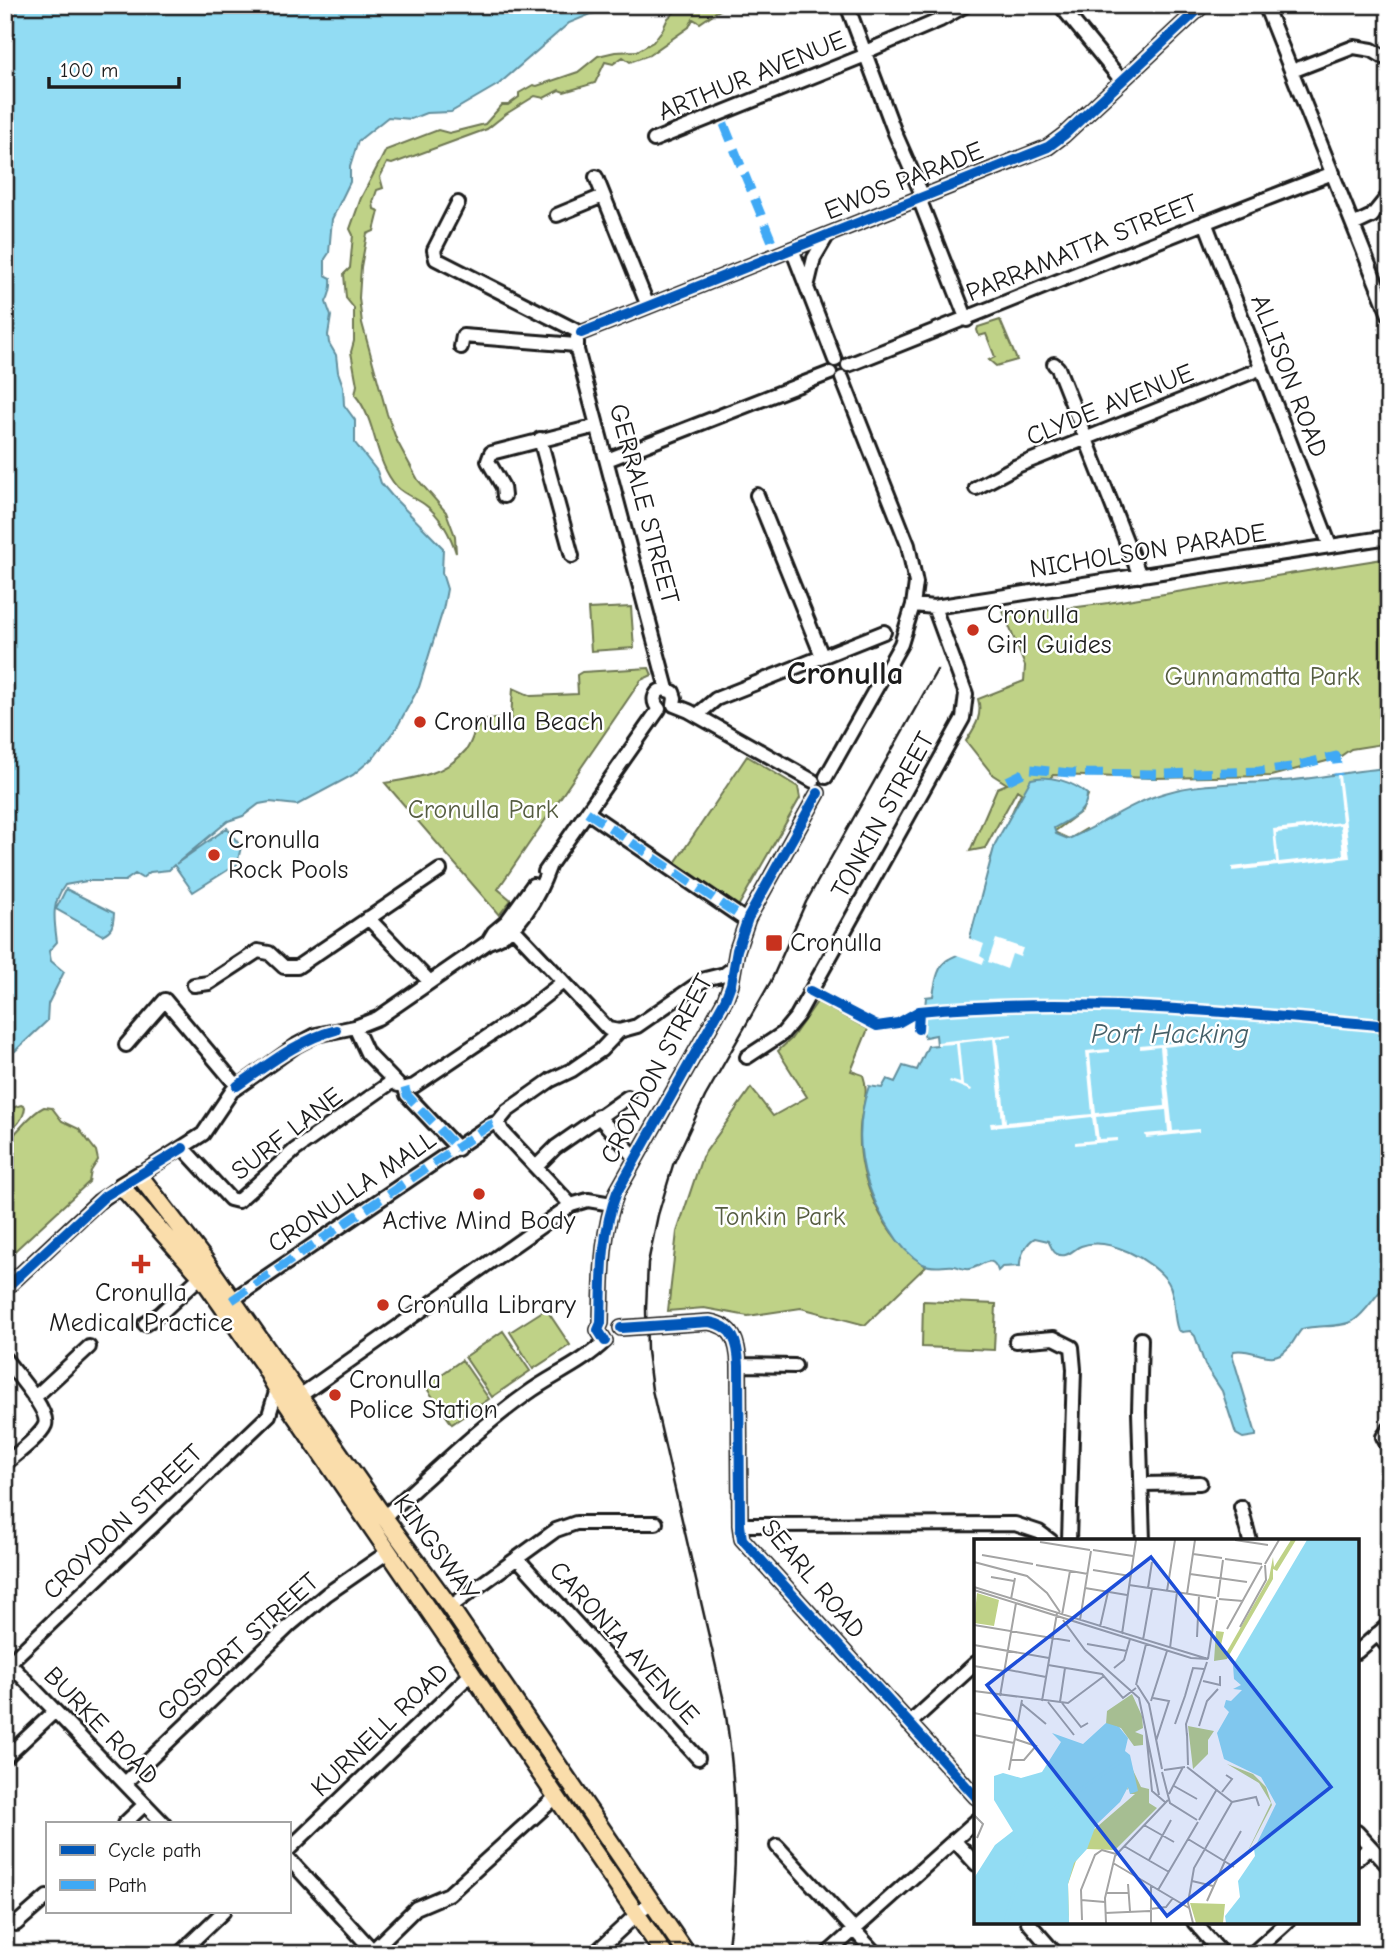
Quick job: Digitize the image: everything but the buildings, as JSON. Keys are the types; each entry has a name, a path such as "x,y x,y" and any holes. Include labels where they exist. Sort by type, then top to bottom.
{"main road":[{"path":"121,1186 139,1175"},
{"name":"KINGSWAY","path":"139,1175 206,1262 300,1395 378,1522 388,1552 664,1954"},
{"name":"KINGSWAY","path":"121,1186 187,1257 311,1438 450,1607 687,1954"},
{"path":"150,1218 145,1204 150,1199 157,1200"},
{"path":"262,1364 288,1389 300,1395 301,1409 311,1438"},
{"path":"434,1617 450,1607"}],"street":[{"path":"847,5 920,190 923,209 967,320"},
{"name":"ARTHUR AVENUE","path":"654,140 866,54 966,5"},
{"path":"1060,5 1122,81"},
{"name":"EWOS PARADE","path":"578,339 648,306 1048,147 1065,135 1203,5"},
{"path":"1265,5 1389,315"},
{"path":"1292,71 1354,47 1372,50 1389,60"},
{"name":"PARRAMATTA STREET","path":"848,365 1333,173"},
{"path":"596,177 648,306"},
{"path":"1353,225 1372,216 1389,195"},
{"path":"557,215 603,196"},
{"path":"458,203 434,250 434,257 578,339"},
{"name":"ALLISON ROAD","path":"1205,222 1330,546"},
{"path":"806,287 814,258 827,236"},
{"path":"792,249 835,359"},
{"path":"461,347 463,336 578,339"},
{"name":"GERRALE STREET","path":"578,339 597,426 667,689"},
{"path":"607,460 836,376 848,372 848,365 841,359 835,359 830,364 836,376 908,545 916,583 913,605 901,644 827,778 819,776 816,787 696,715 674,705"},
{"path":"1054,364 1058,368 1140,576"},
{"name":"CLYDE AVENUE","path":"976,488 1017,466 1262,368"},
{"path":"503,496 503,486 489,464 489,455 540,439 597,426"},
{"path":"540,439 572,556"},
{"path":"757,495 822,656"},
{"name":"NICHOLSON PARADE","path":"913,605 934,607 1389,537"},
{"name":"TONKIN STREET","path":"747,1057 782,1034 797,1016 963,718 966,694 934,607"},
{"path":"696,715 716,699 884,632"},
{"path":"659,709 654,701 660,690 667,689 674,695 674,705"},
{"path":"659,709 668,710 674,705"},
{"path":"139,1175 183,1148 207,1129 237,1086 306,1040 378,1018 488,942 499,939 539,891 549,867 659,709"},
{"name":"CROYDON STREET","path":"571,1205 588,1200 615,1198 635,1157 725,1000 747,921 816,787"},
{"path":"587,812 747,921"},
{"path":"194,985 209,983 258,951 264,950 285,967 297,967 440,870"},
{"path":"368,919 430,982"},
{"path":"510,925 608,1029 619,1031"},
{"name":"CRONULLA MALL","path":"232,1300 498,1122 507,1111 551,1080 572,1070 601,1050 619,1031 637,1026 705,979 725,974 734,967"},
{"path":"355,1027 367,1053 393,1081 405,1088 414,1086 527,1010 563,982"},
{"path":"126,1045 165,1000 237,1086"},
{"name":"SURF LANE","path":"183,1148 230,1199 238,1201 295,1150 393,1081"},
{"path":"405,1088 407,1095 458,1149"},
{"path":"536,1167 556,1147 628,1097"},
{"path":"598,1116 635,1157"},
{"path":"300,1395 571,1205 502,1130 498,1122"},
{"path":"5,1289 98,1202 121,1186"},
{"path":"606,1321 617,1322 621,1328 618,1338 612,1342 605,1341 598,1333 606,1321 601,1301 604,1249 615,1198"},
{"path":"145,1324 160,1314 201,1276"},
{"name":"SEARL ROAD","path":"621,1328 716,1323 730,1331 736,1341 739,1365 742,1539 974,1795"},
{"path":"1016,1341 1055,1338 1072,1347 1074,1369 1069,1539"},
{"path":"1140,1339 1143,1539"},
{"path":"378,1522 510,1407 605,1341"},
{"path":"34,1398 89,1348"},
{"path":"5,1359 45,1414 45,1425 5,1464"},
{"path":"739,1365 794,1366"},
{"name":"CROYDON STREET","path":"7,1661 269,1415 277,1389"},
{"path":"269,1415 292,1411"},
{"path":"1389,1429 1383,1437 1389,1448"},
{"path":"1143,1484 1200,1483"},
{"path":"1241,1507 1249,1539"},
{"path":"450,1607 566,1525 656,1523"},
{"path":"740,1525 1015,1524 1039,1532 1048,1539"},
{"name":"GOSPORT STREET","path":"125,1783 301,1616 327,1594 388,1552"},
{"name":"CARONIA AVENUE","path":"517,1558 698,1758"},
{"path":"1359,1650 1389,1624"},
{"path":"1377,1634 1389,1648"},
{"name":"BURKE ROAD","path":"7,1661 162,1822"},
{"path":"909,1724 974,1665"},
{"name":"KURNELL ROAD","path":"290,1848 472,1673"},
{"path":"5,1758 54,1712"},
{"path":"290,1860 374,1952 416,1908 449,1894 557,1796"},
{"path":"126,1822 145,1804"},
{"path":"827,1954 974,1823"},
{"path":"1359,1834 1389,1867"},
{"path":"954,1840 974,1862"},
{"path":"777,1846 876,1954"},
{"path":"1359,1857 1370,1847"},
{"path":"16,1924 46,1898"},
{"path":"594,1954 651,1901"},
{"path":"178,1954 222,1913"},
{"path":"1030,1924 1056,1954"},
{"path":"1196,1924 1222,1954"},
{"path":"1252,1954 1285,1924"},
{"path":"190,1943 200,1954"}],"green space":[{"path":"683,5 730,5 700,23 693,19 689,27 649,55 630,62 623,57 613,64 605,62 595,83 564,92 559,90 544,98 535,96 487,129 392,164 387,163 380,177 383,188 377,190 373,202 374,209 379,211 374,231 367,234 361,267 359,298 362,323 397,441 418,480 446,512 455,536 456,553 448,533 435,514 400,490 389,476 368,417 355,395 357,385 351,352 354,341 354,308 346,298 344,274 350,268 353,235 350,229 361,198 386,150 438,130 449,133 485,124 502,105 508,105 519,97 519,93 533,85 578,72 598,56 637,51 653,42 668,18"},
{"path":"1000,320 1017,360 996,366 989,360 995,357 986,334 979,336 977,330 978,327"},
{"name":"Gunnamatta Park","path":"1389,558 1389,743 1351,749 1338,758 1271,776 1153,778 1053,775 1049,779 1088,795 1082,811 1054,832 1069,839 1086,829 1089,845 990,860 1021,793 1017,790 985,848 970,851 997,788 1007,784 993,775 966,741 979,716 978,699 1024,681 1025,666 1003,611 1055,610 1108,603"},
{"path":"631,607 634,648 591,651 588,609"},
{"name":"Cronulla Park","path":"649,668 652,675 641,680 498,889 511,900 499,915 385,783 419,777 449,765 466,750 476,730 488,719 511,719 513,688 531,696 578,694 577,675 582,672"},
{"path":"747,756 798,787 800,798 736,910 673,866"},
{"name":"Tonkin Park","path":"817,1002 868,1029 851,1071 863,1075 865,1082 860,1128 863,1167 868,1187 885,1223 897,1240 926,1266 865,1325 801,1308 748,1316 704,1308 668,1311 677,1232 702,1157 751,1088 773,1116 807,1097 778,1051 791,1039"},
{"path":"21,1105 25,1107 23,1116 5,1136 5,1110"},
{"path":"44,1107 52,1108 62,1121 79,1129 96,1151 98,1160 91,1171 89,1182 5,1260 5,1143"},
{"path":"923,1301 996,1304 994,1350 922,1347"},
{"path":"546,1309 570,1345 533,1369 510,1332"},
{"path":"503,1331 530,1371 492,1397 465,1357"},
{"path":"462,1360 489,1399 452,1424 425,1386"},
{"path":"498,1692 601,1843 612,1864 494,1694"}],"water":[{"path":"5,5 628,5 591,14 569,23 499,84 451,112 426,113 411,119 388,117 358,141 350,167 350,182 332,219 329,253 325,259 325,275 331,278 326,302 331,316 328,335 336,355 344,405 355,420 355,443 377,471 381,483 443,548 442,573 447,589 443,610 419,687 397,727 375,756 353,775 297,805 270,802 259,804 243,816 228,821 176,864 227,828 241,847 237,864 193,892 174,865 169,870 150,872 142,878 135,874 125,881 87,881 65,885 56,905 57,942 49,951 51,961 64,972 48,1004 47,1021 15,1051 5,1054"},
{"name":"Port Hacking","path":"1389,768 1389,1285 1381,1290 1364,1312 1353,1321 1302,1329 1290,1346 1275,1356 1234,1351 1232,1354 1256,1434 1243,1438 1236,1434 1222,1391 1205,1365 1195,1336 1190,1331 1178,1330 1168,1282 1141,1258 1104,1244 1081,1246 1061,1255 1054,1252 1048,1241 1035,1238 1024,1250 1020,1266 1002,1267 998,1271 996,1265 990,1261 965,1269 954,1266 935,1267 923,1264 913,1257 890,1229 866,1178 860,1142 864,1105 869,1086 882,1088 887,1079 895,1082 903,1066 917,1070 928,1046 937,1045 936,1035 925,1037 923,1031 926,997 933,996 937,975 945,962 968,945 995,844 1031,779 1060,780 1087,794 1081,811 1054,828 1056,834 1068,839 1140,802 1179,789 1295,780"},
{"path":"66,889 114,913 110,929 102,935 56,909"}],"pier":[{"path":"1337,775 1340,775 1350,858 1232,871 1232,867 1276,862 1273,829 1342,822","holes":["1340,825 1343,855 1279,862 1276,833"]},
{"path":"966,937 984,944 980,956 985,959 983,964 954,954 961,950"},
{"path":"996,939 1023,948 1020,957 1012,954 1007,969 988,962"},
{"path":"996,1001 997,1011 922,1017 922,1007"},
{"path":"1012,1034 1012,1037 997,1039 1006,1122 1092,1114 1086,1051 1109,1049 1109,1052 1090,1054 1096,1113 1165,1106 1160,1047 1140,1049 1140,1046 1190,1041 1190,1044 1164,1047 1173,1131 1199,1129 1199,1132 1146,1138 1145,1134 1168,1132 1166,1110 1096,1117 1099,1139 1118,1138 1118,1141 1075,1145 1075,1142 1095,1140 1092,1117 991,1128 990,1123 1002,1122 993,1039 959,1043 963,1085 972,1089 971,1091 949,1082 960,1083 956,1044 937,1045 937,1042"}],"ferry route":[{"path":"996,1006 1143,1007 1389,1026"}],"railway":[{"path":"727,1954 735,1857 732,1762 723,1697 652,1390 647,1351 648,1263 658,1215 673,1165 705,1097 771,981 806,902 937,670"}],"marked path":[{"path":"724,124 777,254"},
{"path":"1007,781 1031,769 1070,773 1163,774 1259,771 1291,767 1336,756 1338,775"},
{"path":"587,812 747,921"},
{"path":"405,1088 407,1095 458,1149"},
{"path":"232,1300 498,1122"}],"cycle path":[{"path":"581,333 1048,147 1203,5"},
{"path":"605,1341 598,1330 601,1323 603,1256 617,1192 725,1000 748,918 818,793"},
{"path":"810,991 877,1026 898,1023 919,1011 918,1029"},
{"path":"919,1011 1096,1005 1213,1011 1389,1026"},
{"path":"237,1086 296,1046 336,1030"},
{"path":"5,1289 105,1196 183,1148"},
{"path":"621,1328 709,1322 724,1327 733,1337 739,1365 742,1539 974,1795"}],"place":[{"name":"Cronulla Girl Guides","path":"973,630"},
{"name":"Cronulla Beach","path":"420,722"},
{"name":"Cronulla Rock Pools","path":"214,855"},
{"name":"Cronulla","path":"774,943"},
{"name":"Active Mind Body","path":"479,1194"},
{"name":"Cronulla Medical Practice","path":"141,1264"},
{"name":"Cronulla Library","path":"383,1305"},
{"name":"Cronulla Police Station","path":"335,1395"}],"district":[{"name":"Cronulla","path":"845,673"}]}
